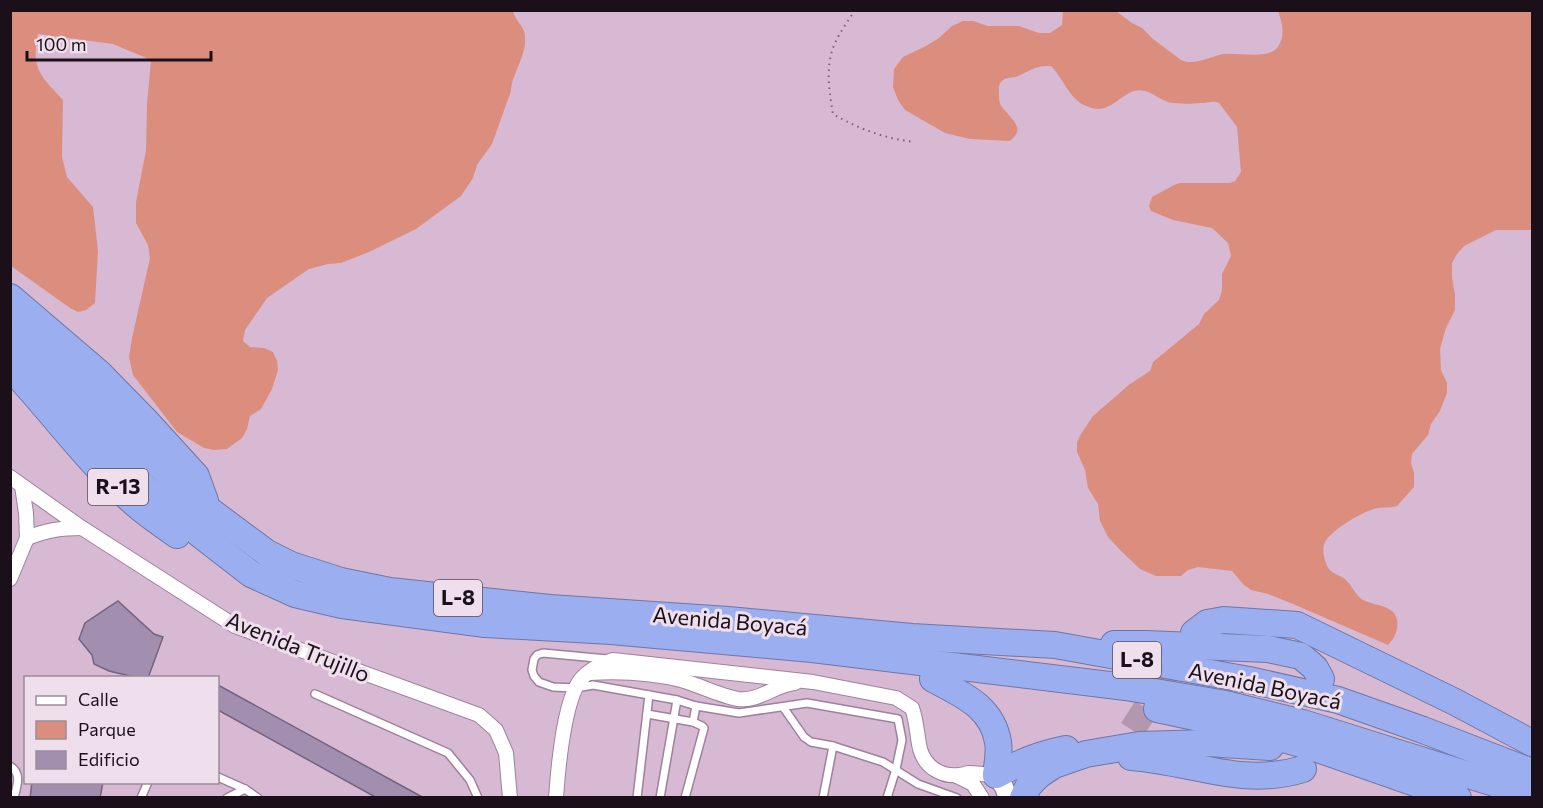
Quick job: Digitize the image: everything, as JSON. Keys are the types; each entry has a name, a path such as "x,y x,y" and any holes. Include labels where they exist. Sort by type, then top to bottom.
{"highway":[{"name":"R-13","path":"10,297 100,375 145,420 196,476 208,510"},
{"name":"Avenida Boyacá","path":"10,315 27,329 76,380 142,485 251,574 295,594 342,605 485,624 683,636 812,649 1126,687 1226,704 1303,723 1533,795"},
{"name":"Avenida Boyacá","path":"10,340 107,432 267,553 291,565 341,581 390,591 550,608 728,620 912,637 1055,645 1249,680 1338,700 1533,772"},
{"name":"R-13","path":"10,367 97,466 139,507 222,564 251,574"},
{"path":"1194,633 1207,623 1224,621 1297,625 1533,743"},
{"path":"683,636 748,653 1154,708 1232,725 1308,758 1458,798"},
{"path":"1055,645 1146,644 1268,649 1301,656 1315,668 1321,679"},
{"path":"933,679 969,698 981,708 989,720 998,743 999,790"},
{"path":"999,790 1024,760 1045,753 1122,738 1132,730"},
{"path":"1423,730 1533,754"},
{"path":"1389,750 1438,782 1490,798"},
{"path":"1023,798 1029,785 1039,775 1054,765 1086,754 1139,758 1250,777 1278,776 1308,758"}],"street":[{"name":"Avenida Trujillo","path":"16,481 82,528 235,626 479,715 496,730 506,753 510,798"},
{"path":"10,579 27,538 26,513 16,481"},
{"path":"27,538 60,528 82,528"},
{"path":"556,798 559,759 576,688 587,673 598,665 613,660 813,682 896,699 912,708 920,748 930,767 939,774 957,776 973,784 982,798"},
{"path":"587,673 605,671 680,680 737,699 756,698 787,684 813,682"},
{"path":"957,776 968,773 999,790"}],"lane":[{"path":"613,660 543,653 537,655 532,664 532,670 539,682 553,687 576,688 593,685 677,699 696,706 739,713 807,703 898,719 902,740 887,798"},
{"path":"315,694 448,753 470,780 478,798"},
{"path":"637,798 649,695"},
{"path":"660,798 677,699"},
{"path":"693,722 696,706"},
{"path":"783,707 804,737 812,742 833,746 883,762 918,784 957,798"},
{"path":"647,714 693,722 704,728 685,798"},
{"path":"823,798 833,746"},
{"path":"10,766 14,767 18,774 14,798"},
{"path":"219,777 258,798"},
{"path":"141,798 148,784"},
{"path":"227,798 244,789"}],"path":[{"path":"855,10 835,43 830,60 828,89 833,114 880,135 915,142"}],"green space":[{"path":"10,11 513,11 524,31 525,39 523,55 492,144 477,165 473,178 461,196 416,229 341,263 309,269 267,298 245,330 243,341 250,347 264,348 273,352 278,370 272,389 261,409 250,416 242,438 227,449 214,450 204,448 177,432 133,375 129,357 150,258 148,245 136,223 136,202 146,150 151,60 113,44 38,34 36,56 39,71 63,100 62,157 67,177 93,207 98,251 95,303 86,310 78,312 11,266"},
{"path":"1063,11 1116,11 1142,28 1181,60 1192,62 1223,54 1260,54 1273,51 1278,47 1283,33 1278,11 1532,11 1532,230 1496,230 1464,246 1457,254 1452,263 1455,310 1446,328 1440,349 1441,370 1447,383 1447,393 1440,411 1431,424 1428,435 1412,454 1414,487 1397,506 1377,508 1347,522 1329,537 1324,545 1325,560 1331,571 1345,579 1363,600 1386,607 1396,616 1397,629 1388,645 1293,604 1251,590 1232,571 1198,567 1188,570 1181,576 1156,576 1140,569 1108,537 1100,521 1098,504 1088,488 1085,470 1077,452 1077,442 1093,416 1130,384 1150,371 1153,362 1199,324 1204,314 1219,300 1222,290 1222,274 1231,256 1228,243 1212,228 1173,220 1151,211 1149,206 1152,197 1180,183 1230,183 1235,181 1241,172 1237,127 1217,102 1173,103 1140,90 1127,94 1105,108 1092,108 1079,102 1070,93 1051,66 1041,66 1016,77 1005,79 1000,84 1002,107 1016,124 1017,132 1014,137 1009,141 970,139 945,133 905,110 893,87 894,69 903,57 926,46 952,26 963,21 973,21 988,26 1019,26 1039,33 1050,33 1062,25"}],"building":[{"path":"118,601 154,634 163,637 149,676 130,676 109,671 94,664 92,655 79,639 85,623"},
{"path":"219,686 424,798 377,798 219,711"},
{"path":"32,784 103,784 100,798 30,798"}],"tunnel":[{"path":"1132,730 1185,648"}]}
